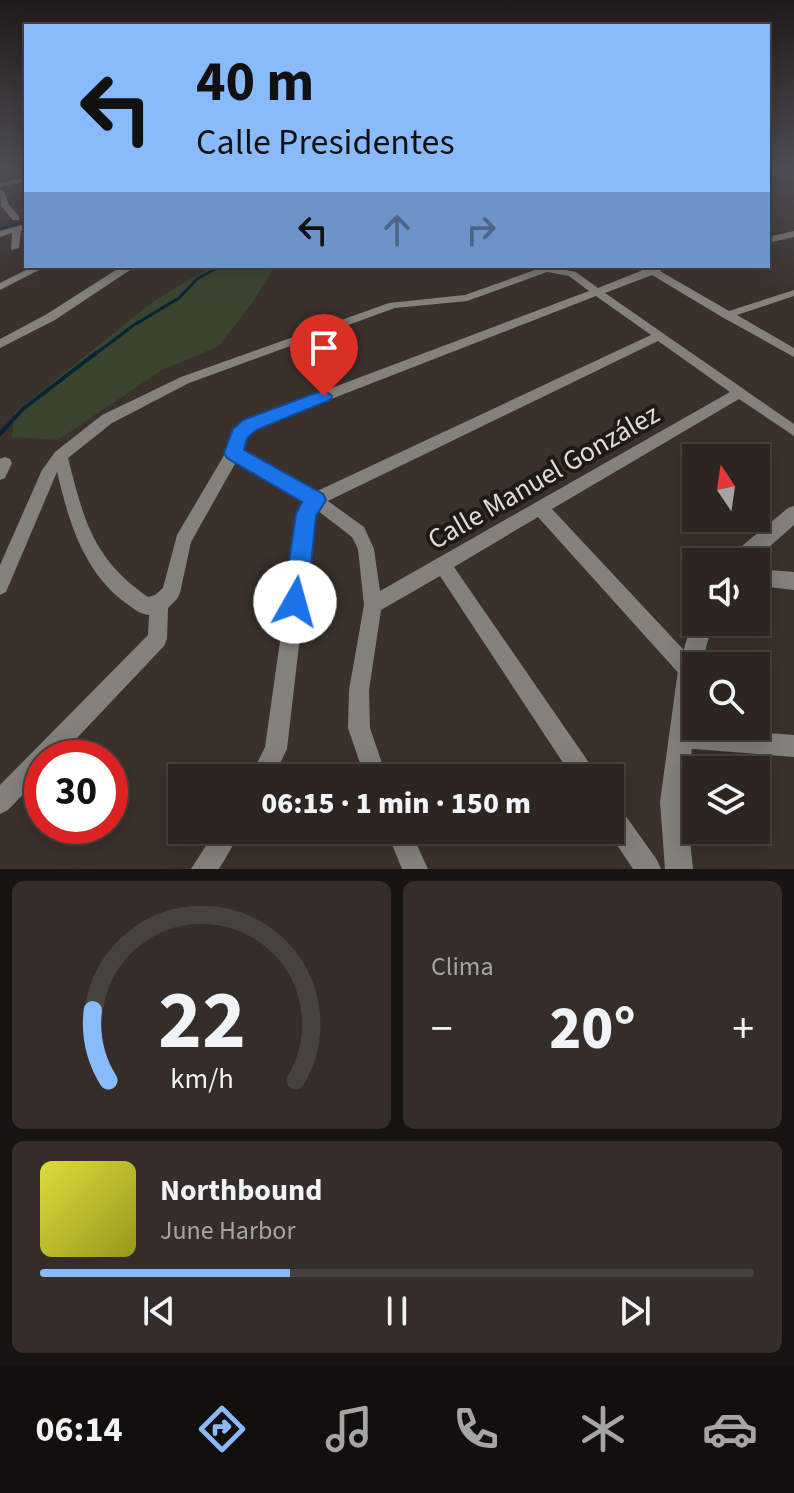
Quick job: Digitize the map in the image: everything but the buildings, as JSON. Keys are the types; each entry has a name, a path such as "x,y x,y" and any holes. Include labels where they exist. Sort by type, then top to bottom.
{"street":[{"path":"8,212 16,218"},
{"path":"778,222 794,234"},
{"path":"0,234 21,230"},
{"path":"14,248 21,230"},
{"path":"770,240 794,234"},
{"path":"0,287 38,268"},
{"path":"0,344 51,317 123,268"},
{"path":"60,456 79,531 87,548 122,591 146,606 159,604 171,593 183,540 193,519 233,453 239,434 249,425 658,268"},
{"path":"0,586 47,474 60,456 107,419 185,380 393,305 467,298 538,271 554,269 572,274 656,337 794,431"},
{"path":"651,270 794,353"},
{"path":"726,315 794,293"},
{"path":"268,764 276,749 306,514 315,500 656,337"},
{"name":"Calle Manuel González","path":"373,605 738,393"},
{"path":"233,453 315,500 358,532 366,549 373,605 359,690 359,728 371,764"},
{"path":"540,508 682,662"},
{"path":"754,548 794,514"},
{"path":"442,564 577,764"},
{"path":"770,578 794,581"},
{"path":"0,802 157,639 159,604"},
{"path":"679,869 673,802 682,737"},
{"path":"719,740 794,746"},
{"path":"624,834 648,869"},
{"path":"204,869 221,844"},
{"path":"404,844 415,869"}],"green space":[{"path":"210,268 274,268 219,346 162,370 58,440 12,437 14,413 155,300"}],"waterway":[{"path":"0,229 24,222"},
{"path":"94,355 134,325 179,298 197,279 217,268"},
{"path":"0,434 23,409 96,353"}],"route":[{"path":"295,602 306,514 315,500 233,453 239,434 249,425 324,396"}]}
